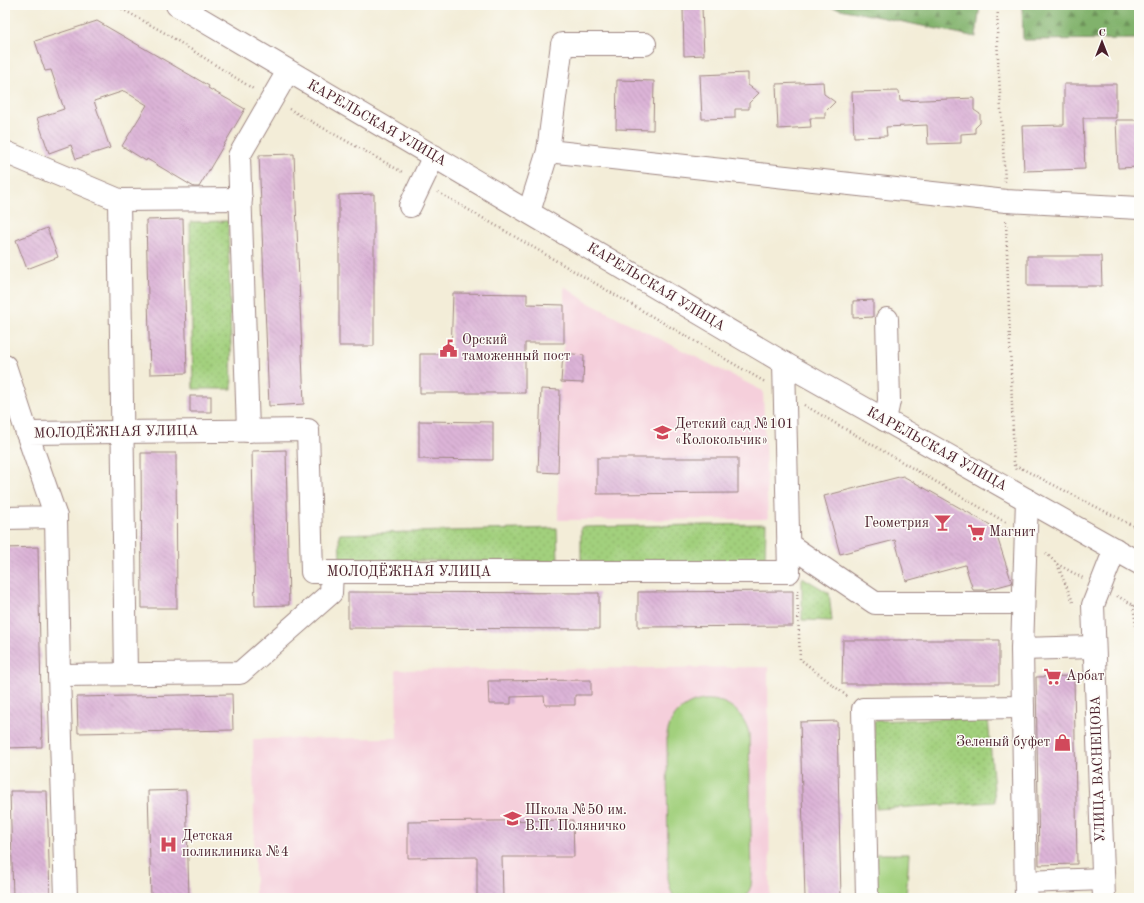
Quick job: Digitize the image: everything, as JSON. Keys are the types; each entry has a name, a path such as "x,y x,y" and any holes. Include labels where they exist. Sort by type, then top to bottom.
{"street":[{"name":"КАРЕЛЬСКАЯ УЛИЦА","path":"177,5 784,364 1139,562"},
{"path":"529,212 548,151 562,44 645,44"},
{"path":"248,431 239,156 288,71"},
{"path":"548,151 1006,201 1139,208"},
{"path":"5,152 119,200 241,199"},
{"path":"410,206 434,156"},
{"path":"119,200 126,674"},
{"path":"885,420 889,401 887,319"},
{"path":"784,364 789,572"},
{"path":"5,366 27,433"},
{"name":"МОЛОДЁЖНАЯ УЛИЦА","path":"66,898 56,516 27,433 308,430 312,572 789,572"},
{"path":"1027,500 1022,649 1026,890 1103,889"},
{"path":"5,518 56,516"},
{"path":"788,544 875,603 1023,603"},
{"name":"УЛИЦА ВАСНЕЦОВА","path":"1103,889 1092,605 1115,549"},
{"path":"59,675 240,673 331,594 332,572"},
{"path":"1022,649 1093,646"},
{"path":"866,898 863,709 1023,707"}],"path":[{"path":"115,5 165,33 272,100 421,182 1026,534 1057,564 1073,603"},
{"path":"998,5 997,39 1006,201 1014,465 1017,472"},
{"path":"1014,465 1139,529"},
{"path":"789,572 797,584 800,659 863,709"},
{"path":"1133,605 1139,646"}],"shaded area":[{"name":"Детский сад №101 «Колокольчик»","path":"564,286 587,302 763,391 768,519 558,520 560,390 564,343"},
{"name":"Школа №50 им. В.П. Поляничко","path":"768,667 770,898 255,898 253,739 397,738 396,670"}],"green space":[{"path":"821,5 980,5 976,37"},
{"path":"1022,5 1139,5 1139,39 1023,40"},
{"path":"228,221 232,389 193,389 190,222"},
{"path":"766,524 765,563 581,565 581,527"},
{"path":"557,528 558,562 340,560 339,534"},
{"path":"802,577 829,593 832,621 802,620"},
{"path":"703,700 719,701 738,712 743,718 749,733 752,876 751,886 746,898 674,898 670,888 668,878 667,734 672,721 679,711 690,704"},
{"path":"988,717 995,802 876,809 874,721"},
{"path":"876,854 909,854 906,898 875,898"}],"building":[{"path":"702,8 704,55 684,56 683,9"},
{"path":"97,21 209,86 208,88 245,109 199,187 194,187 122,146 147,105 124,91 94,101 110,148 76,159 71,145 49,153 37,118 64,109 51,70 45,71 35,41"},
{"path":"748,73 748,85 759,93 749,103 749,109 735,109 735,118 702,119 700,75"},
{"path":"617,80 654,81 653,130 616,129"},
{"path":"823,82 824,94 835,102 825,112 825,118 810,118 811,127 778,129 776,84"},
{"path":"1064,84 1116,84 1116,118 1083,118 1085,169 1024,171 1022,126 1064,125"},
{"path":"899,91 900,101 974,98 974,110 980,114 980,123 975,128 975,133 961,134 961,143 928,144 927,125 886,127 887,136 854,137 852,92"},
{"path":"1116,120 1139,120 1139,167 1118,168"},
{"path":"294,154 304,404 269,406 259,155"},
{"path":"374,194 374,346 339,346 339,195"},
{"path":"183,219 187,373 150,374 146,220"},
{"path":"47,228 58,257 27,269 16,240"},
{"path":"1027,256 1101,256 1102,286 1027,286"},
{"path":"453,293 527,294 527,304 564,305 564,343 525,343 525,393 420,393 420,354 451,354"},
{"path":"873,300 873,317 853,318 853,301"},
{"path":"563,353 584,355 583,383 561,382"},
{"path":"541,389 560,390 558,473 538,472"},
{"path":"190,396 211,396 211,412 190,412"},
{"path":"419,421 493,422 493,460 419,459"},
{"path":"286,450 289,605 255,606 252,451"},
{"path":"141,453 176,453 177,608 142,608"},
{"path":"597,458 738,458 738,493 597,494"},
{"path":"903,476 994,527 1012,583 986,590 973,590 965,565 906,581 895,540 840,554 824,496"},
{"path":"38,547 42,747 6,748 5,548"},
{"path":"793,591 793,626 638,627 638,592"},
{"path":"348,592 599,593 599,629 348,628"},
{"path":"843,640 999,640 999,684 842,684"},
{"path":"1074,676 1077,864 1039,865 1036,677"},
{"path":"591,680 591,695 575,695 575,705 545,705 544,696 511,697 511,704 489,704 488,681"},
{"path":"232,694 233,730 78,733 77,697"},
{"path":"837,721 841,898 805,898 800,722"},
{"name":"Детская поликлиника №4","path":"186,790 189,898 151,898 148,791"},
{"path":"10,791 47,791 50,898 13,898"},
{"path":"573,820 574,857 502,857 503,898 477,898 477,857 408,858 408,822"}],"place":[{"name":"Орский таможенный пост","path":"449,348"},
{"name":"Детский сад №101 «Колокольчик»","path":"662,432"},
{"name":"Геометрия","path":"942,523"},
{"name":"Магнит","path":"976,532"},
{"name":"Арбат","path":"1053,676"},
{"name":"Зеленый буфет","path":"1063,742"},
{"name":"Школа №50 им. В.П. Поляничко","path":"512,818"},
{"name":"Детская поликлиника №4","path":"169,844"}]}
